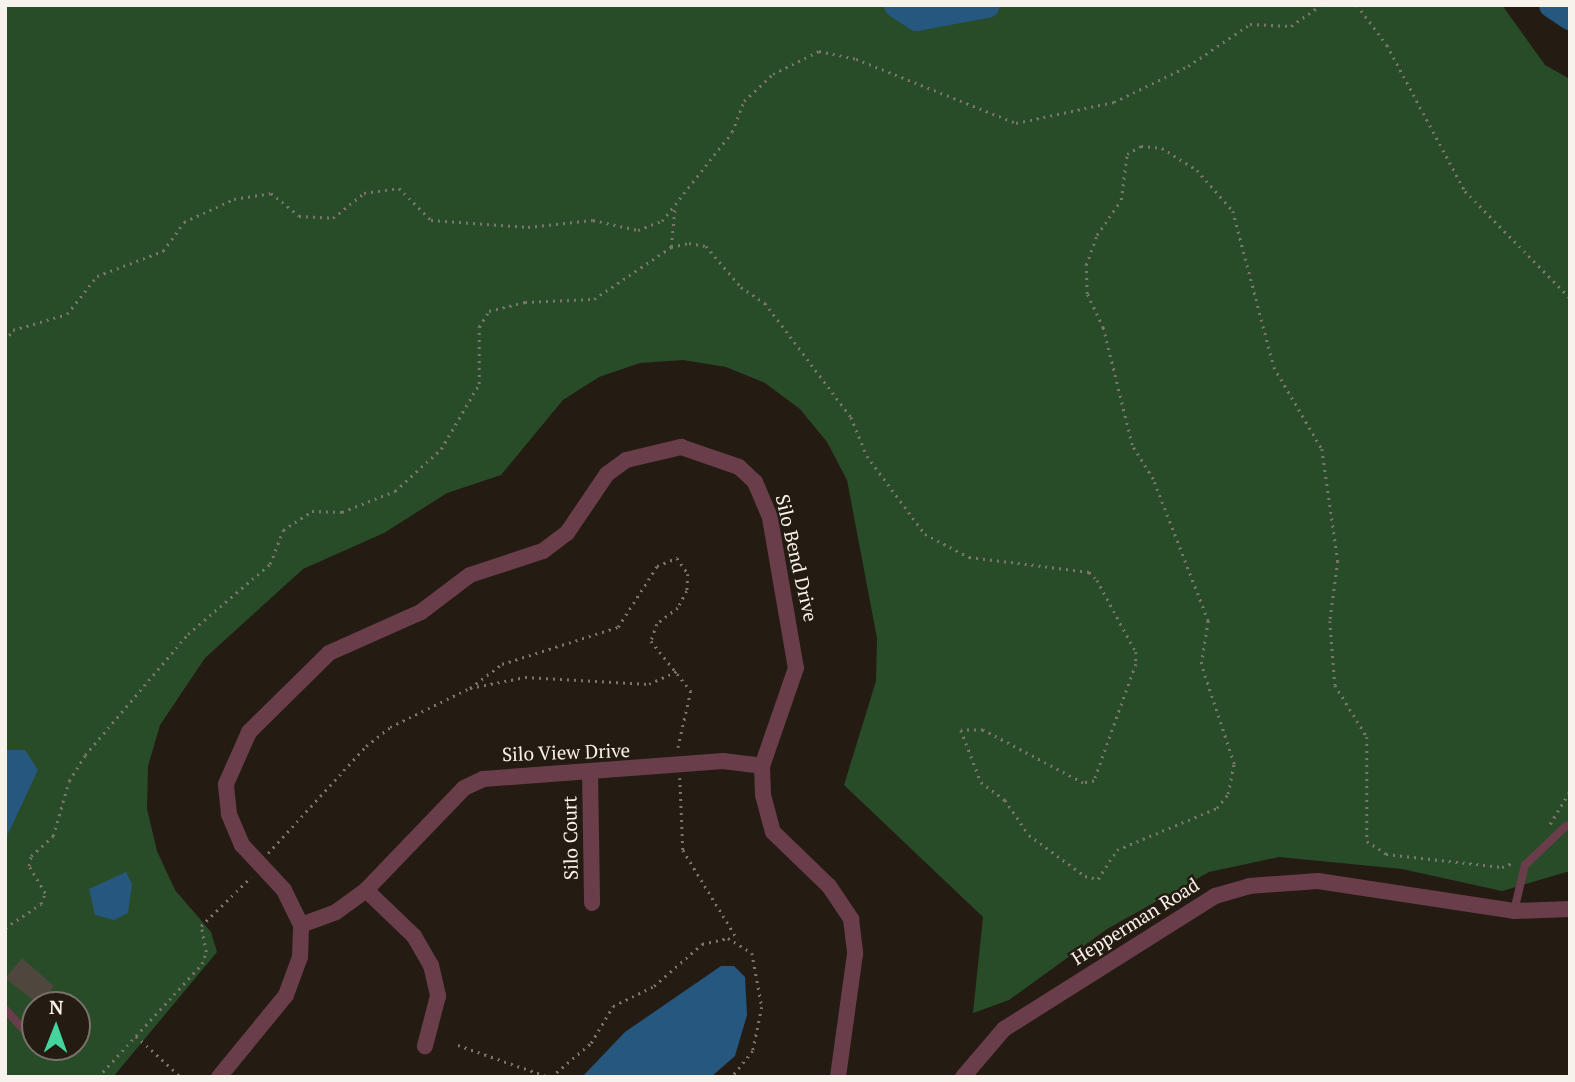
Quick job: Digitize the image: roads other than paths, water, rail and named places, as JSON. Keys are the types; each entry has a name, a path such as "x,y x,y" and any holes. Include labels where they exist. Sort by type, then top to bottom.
{"street":[{"name":"Silo Bend Drive","path":"219,1077 286,995 300,957 301,925 284,890 242,845 229,814 226,784 249,732 329,653 421,612 470,575 552,545 578,519 607,474 643,452 681,447 718,455 747,475 764,500 796,667 762,766 773,832 829,886 851,919 855,954 838,1077"},
{"name":"Silo View Drive","path":"301,925 336,912 366,890 464,788 510,772 590,771 723,761 762,766"},
{"name":"Silo Court","path":"590,771 592,903"},
{"name":"Hepperman Road","path":"963,1077 1004,1029 1214,896 1248,886 1318,881 1514,911 1570,909"},
{"path":"366,890 414,936 431,965 438,996 425,1045"}],"lane":[{"path":"1514,911 1525,865 1566,826"},
{"path":"5,1009 21,1027"}],"water":[{"path":"5,750 25,750 38,770 7,836"},
{"path":"126,872 132,884 128,913 114,920 95,915 89,889"},
{"path":"721,966 734,966 745,977 747,1015 735,1056 711,1077 582,1077 625,1032"}],"waterway":[{"path":"897,5 917,18 987,5"},
{"path":"1552,5 1570,17"}]}
